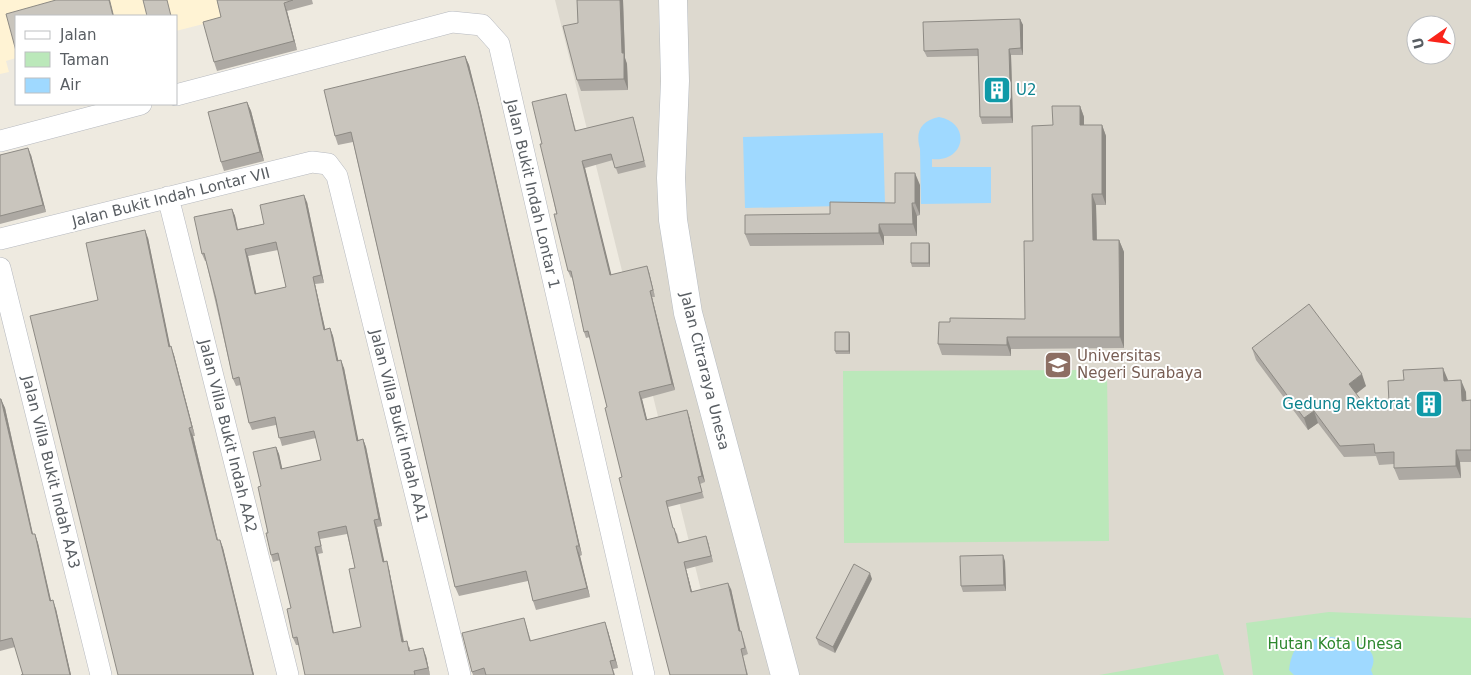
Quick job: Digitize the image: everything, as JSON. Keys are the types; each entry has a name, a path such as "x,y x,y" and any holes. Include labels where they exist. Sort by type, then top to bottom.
{"main road":[{"name":"Jalan Citraraya Unesa","path":"673,0 675,81 671,178 673,220 688,313 785,675"}],"street":[{"name":"Jalan Bukit Indah Lontar 1","path":"178,93 452,22 482,25 499,44 644,675"},
{"path":"0,141 137,105"},
{"name":"Jalan Bukit Indah Lontar VII","path":"0,239 312,162 328,164 337,176"},
{"name":"Jalan Villa Bukit Indah AA1","path":"337,176 460,675"},
{"name":"Jalan Villa Bukit Indah AA2","path":"168,197 288,675"},
{"name":"Jalan Villa Bukit Indah AA3","path":"0,268 101,675"}],"shaded area":[{"path":"0,0 297,0 178,30 178,15 15,15 15,58 6,61 9,72 0,74"},
{"name":"Universitas Negeri Surabaya","path":"555,0 1471,0 1471,675 722,675"}],"green space":[{"path":"1107,370 1109,541 844,543 843,371"},
{"name":"Hutan Kota Unesa","path":"1329,612 1471,618 1471,675 1253,675 1246,623"},
{"path":"1218,654 1224,675 1099,675"}],"water":[{"path":"939,117 950,121 956,127 960,134 960,142 952,155 943,159 932,159 932,167 991,167 991,203 921,204 919,132 928,121"},
{"path":"883,133 885,205 745,208 743,137"},
{"path":"1331,637 1347,639 1368,649 1372,655 1371,670 1373,675 1294,675 1289,670 1294,653 1302,643"}],"building":[{"path":"56,0 109,0 113,15 15,15 15,47 6,14"},
{"path":"143,0 167,0 171,15 147,15"},
{"path":"217,0 293,0 284,3 294,41 214,62 203,22 221,17"},
{"path":"577,0 620,0 624,79 577,80 563,26 578,23"},
{"name":"U2","path":"1020,19 1021,48 1009,49 1011,117 980,117 978,49 924,51 923,22"},
{"path":"465,56 478,104 579,546 576,546 587,588 533,601 526,571 455,587 351,132 335,136 324,90"},
{"path":"566,94 575,131 633,117 644,161 615,168 611,154 582,161 610,275 647,266 653,290 650,291 672,384 639,392 646,420 687,410 702,476 698,477 702,492 666,501 678,543 706,536 711,556 684,562 691,592 728,583 739,631 741,631 745,648 741,649 747,675 670,675 619,478 622,477 588,331 584,332 571,271 568,271 554,214 557,214 532,102"},
{"path":"247,102 260,152 221,162 208,112"},
{"path":"1052,106 1080,106 1080,125 1102,125 1102,194 1092,194 1093,240 1119,240 1120,337 1007,337 1007,345 938,344 939,322 950,322 950,318 1025,319 1024,241 1033,241 1032,126 1053,125"},
{"path":"28,148 43,205 0,216 0,155"},
{"path":"895,173 915,173 915,203 912,203 913,224 879,224 879,233 745,234 745,215 830,214 830,202 895,203"},
{"path":"304,195 321,275 313,277 324,330 330,328 337,361 341,360 357,441 363,439 379,519 374,520 383,562 387,561 402,642 407,641 409,651 423,648 428,668 414,671 415,675 305,675 297,637 293,638 287,609 291,608 278,553 271,555 258,487 261,486 253,452 276,447 281,469 321,460 314,431 279,438 275,417 249,423 239,377 233,379 216,299 204,253 202,254 194,217 232,209 237,230 264,224 260,205","holes":["276,242 286,287 255,294 245,249","346,526 355,568 349,569 361,627 333,633 315,547 321,546 318,532"]},
{"path":"145,230 169,347 171,346 192,427 189,428 217,540 220,540 253,675 118,675 30,316 98,300 86,243"},
{"path":"911,243 929,243 929,263 911,263"},
{"name":"Gedung Rektorat","path":"1309,304 1362,374 1349,384 1364,404 1389,403 1388,381 1404,380 1403,370 1443,368 1444,381 1461,380 1462,401 1471,400 1471,450 1456,450 1456,466 1394,468 1394,452 1375,453 1374,444 1340,446 1314,411 1304,418 1252,348"},
{"path":"835,332 849,332 849,351 835,351"},
{"path":"0,399 32,534 35,534 50,601 53,600 70,675 23,675 12,638 0,641"},
{"path":"1003,555 1004,585 961,586 960,556"},
{"path":"854,564 870,573 833,647 816,638"},
{"path":"524,618 530,641 605,622 615,660 610,661 614,675 486,675 484,668 472,672 462,633"}],"place":[{"name":"U2","path":"997,90"},
{"name":"Universitas Negeri Surabaya","path":"1058,365"},
{"name":"Gedung Rektorat","path":"1429,404"}]}
